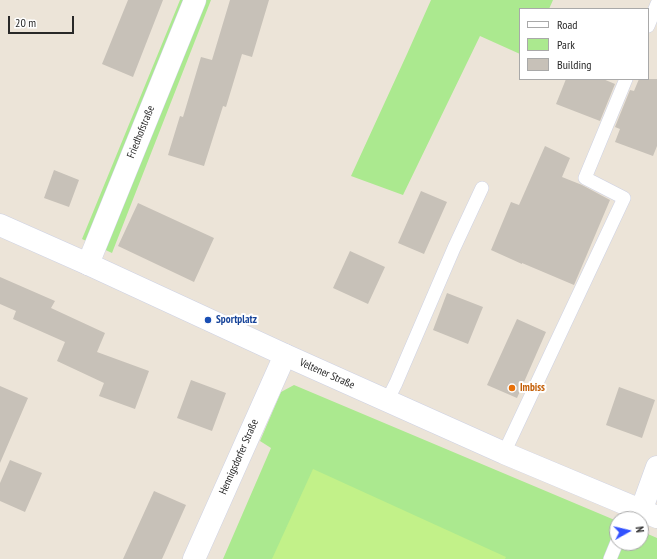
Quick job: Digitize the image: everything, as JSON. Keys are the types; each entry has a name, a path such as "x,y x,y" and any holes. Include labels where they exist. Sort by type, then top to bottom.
{"main road":[{"name":"Friedhofstraße","path":"88,264 195,0"},
{"name":"Veltener Straße","path":"0,225 632,511"},
{"name":"Hennigsdorfer Straße","path":"194,559 285,355"},
{"path":"640,511 657,467"}],"lane":[{"path":"649,24 657,4"},
{"path":"504,453 624,198 585,178 626,80"},
{"path":"387,401 482,188"}],"green space":[{"path":"180,0 211,0 112,253 82,239"},
{"path":"431,0 553,0 549,8 519,8 519,54 480,36 403,195 351,176"},
{"path":"294,385 609,518 609,551 649,551 649,534 657,538 657,559 223,559 271,448 260,441 281,392"},
{"path":"313,469 506,557 505,559 272,559"}],"building":[{"path":"128,0 163,0 133,77 102,64"},
{"path":"230,0 269,0 252,57 242,54 226,107 223,106 204,166 168,155 180,116 183,117 201,57 212,60"},
{"path":"657,79 657,146 653,156 615,142 620,129 615,127 630,90 634,91 639,80"},
{"path":"566,80 605,80 615,84 600,121 556,104"},
{"path":"545,146 570,158 562,177 582,185 610,200 574,285 491,250 511,202 519,205"},
{"path":"54,170 79,180 69,207 44,198"},
{"path":"421,191 447,202 424,254 398,243"},
{"path":"138,203 214,238 194,282 118,246"},
{"path":"350,251 385,267 368,304 333,288"},
{"path":"0,277 55,301 51,308 105,333 97,352 149,371 135,409 99,396 104,383 57,361 65,342 13,319 16,311 0,304"},
{"path":"447,293 483,307 468,344 433,330"},
{"path":"517,319 546,332 517,398 487,385"},
{"path":"191,380 226,393 212,431 177,418"},
{"path":"0,386 28,398 0,463"},
{"path":"619,387 655,400 642,438 606,425"},
{"path":"10,460 42,473 25,512 0,501 0,483"},
{"path":"154,491 186,505 162,559 123,559"}],"place":[{"name":"Sportplatz","path":"208,320"},
{"name":"Imbiss","path":"512,388"}]}
